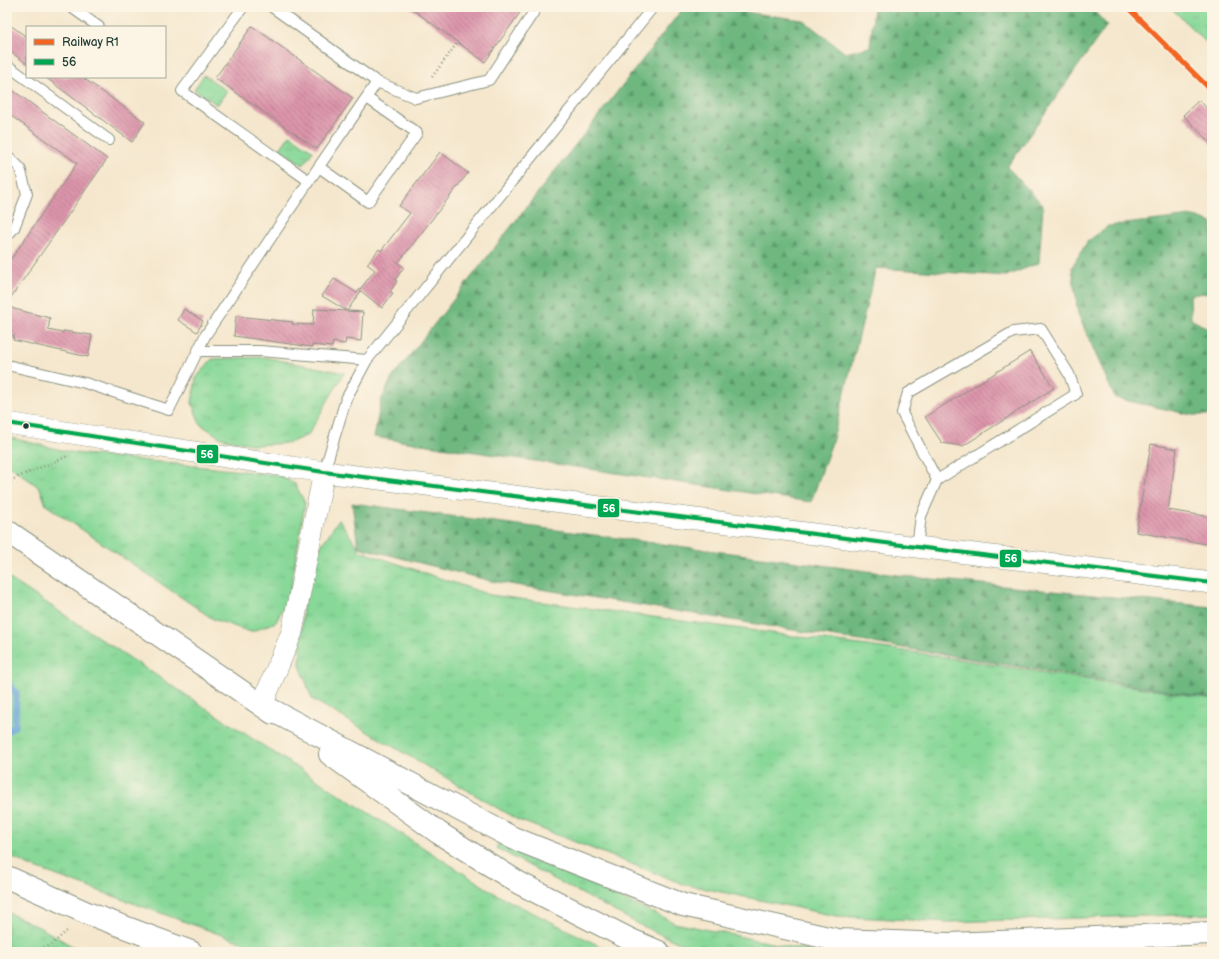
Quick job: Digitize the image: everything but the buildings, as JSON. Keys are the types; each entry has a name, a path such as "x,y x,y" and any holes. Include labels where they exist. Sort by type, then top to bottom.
{"main road":[{"path":"7,531 262,705 439,833 519,883 629,939 659,952"},
{"path":"262,705 513,838 683,905 837,940 949,944 1212,933"},
{"path":"7,877 87,913 191,952"}],"street":[{"path":"7,423 324,472 1212,583"},
{"path":"262,705 292,632 324,472"}],"lane":[{"path":"71,7 98,26"},
{"path":"243,7 182,91 309,181"},
{"path":"272,7 377,82 416,98 489,80 537,7"},
{"path":"324,472 346,399 367,360 653,7"},
{"path":"7,66 109,140"},
{"path":"7,365 85,383 169,410 206,336 377,82"},
{"path":"319,167 368,202 416,132 367,98"},
{"path":"7,155 20,168 27,194 14,228 7,236"},
{"path":"917,547 921,516 937,480 1076,394 1069,374 1041,329 1013,332 908,393 902,413 937,480"},
{"path":"198,351 260,351 367,360"}],"path":[{"path":"449,55 458,42"},
{"path":"7,483 74,453"},
{"path":"7,951 19,952 50,946 87,913"}],"green space":[{"path":"684,7 709,7 803,20 845,53 870,47 874,7 1090,7 1107,25 1007,167 1043,205 1039,263 1006,276 876,268 833,439 811,502 374,437 381,401 392,378"},
{"path":"1170,7 1212,7 1212,48"},
{"path":"204,75 227,91 217,105 194,89"},
{"path":"290,135 313,151 303,165 280,149"},
{"path":"1192,216 1212,223 1212,292 1190,295 1191,319 1212,331 1212,415 1192,415 1115,398 1078,314 1072,267 1087,242 1108,226"},
{"path":"264,357 344,373 308,435 289,443 255,445 221,438 200,424 192,403 196,378 212,359"},
{"path":"7,437 74,453 279,475 295,484 305,503 290,593 276,622 251,632 213,619 46,505 40,488 7,464"},
{"path":"352,503 912,577 1212,607 1212,698 491,581 358,547"},
{"path":"339,519 360,551 490,595 919,653 1212,699 1212,914 948,922 836,916 683,884 516,819 312,699 300,665 303,607 319,549"},
{"path":"7,577 262,745 499,896 612,952 269,952 30,866 7,855"},
{"path":"500,842 675,923 814,952 699,952 644,927 496,848"},
{"path":"7,912 41,928 82,952 7,952"}],"waterway":[{"path":"7,682 16,693 15,726 7,731"}],"rail line":[{"name":"R1","path":"1127,7 1212,91"}],"transit line":[{"name":"56","path":"7,423 324,472 1212,583"}]}
